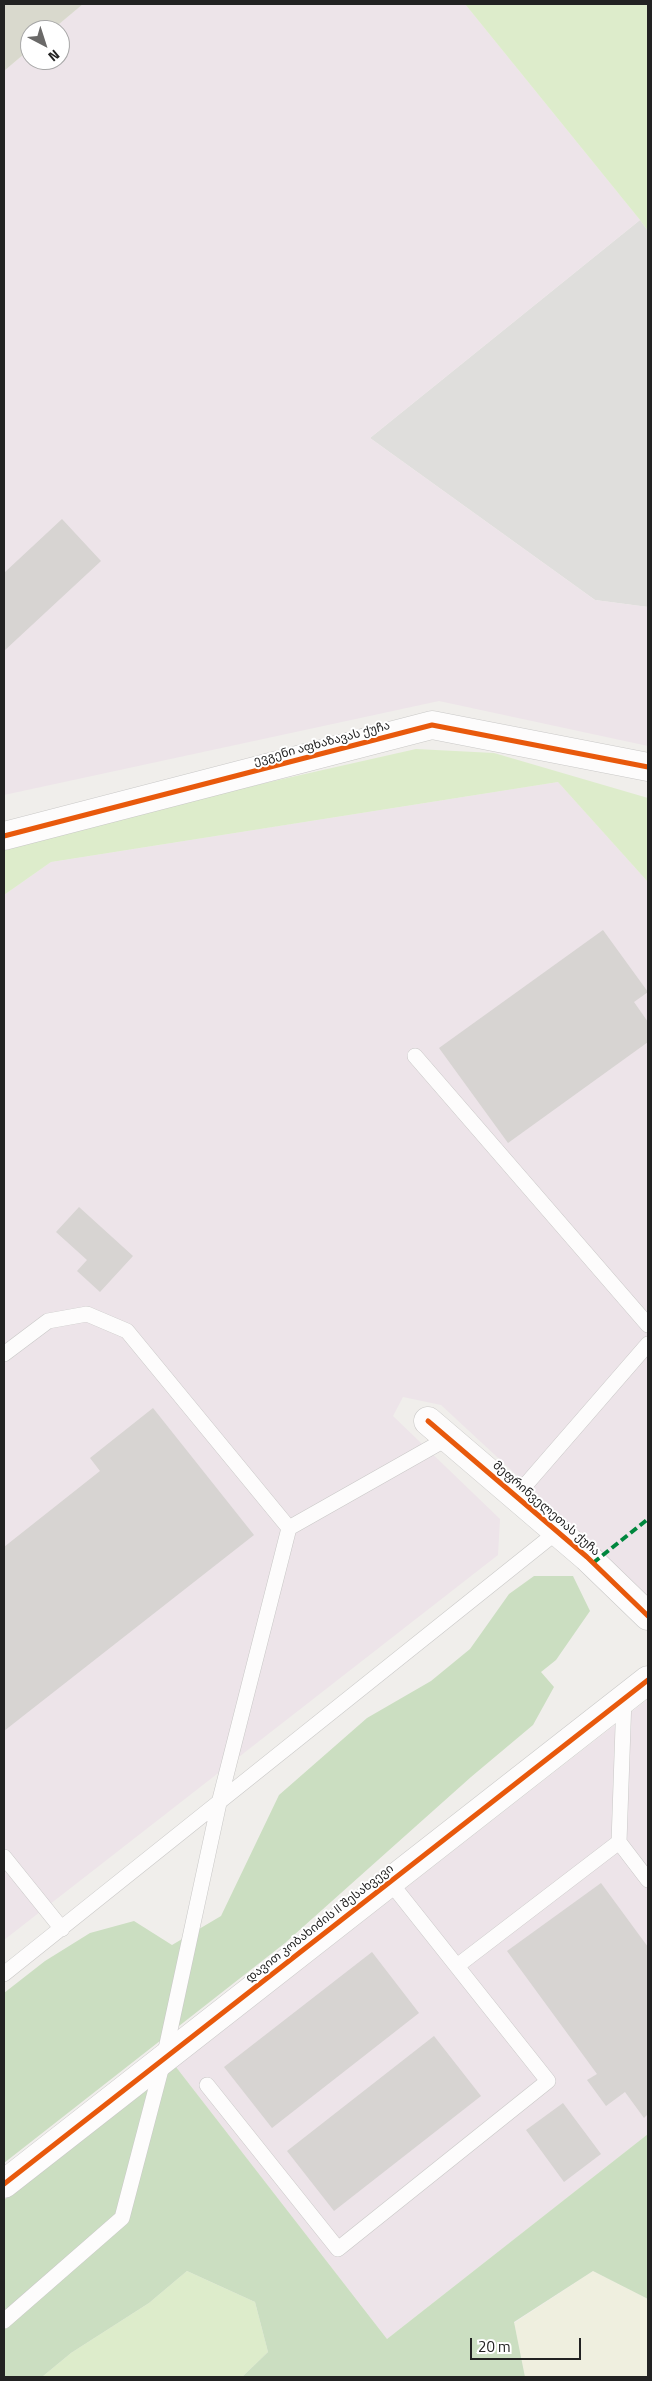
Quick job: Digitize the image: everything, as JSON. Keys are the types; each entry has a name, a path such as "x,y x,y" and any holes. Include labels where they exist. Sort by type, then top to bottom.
{"street":[{"name":"ევგენი აფხაზავას ქუჩა","path":"4,836 432,725 648,767"},
{"name":"მეფრინველეთას ქუჩა","path":"438,1430 587,1557 648,1616"},
{"name":"დავით კობახიძის II შესახვევი","path":"4,2184 648,1680"}],"lane":[{"path":"415,1056 648,1325"},
{"path":"4,1354 48,1321 87,1314 128,1331 290,1528"},
{"path":"516,1496 648,1344"},
{"path":"4,2321 122,2218 164,2058 219,1803 290,1528 438,1430"},
{"path":"4,1974 558,1532"},
{"path":"624,1698 619,1842 648,1880"},
{"path":"457,1966 619,1842"},
{"path":"4,1857 62,1929"},
{"path":"207,2085 338,2249 548,2081 390,1882"}],"shaded area":[{"path":"4,4 83,4 64,20 20,20 20,57 4,71"},
{"path":"83,4 465,4 640,220 370,438 595,600 648,607 648,746 439,701 4,795 4,71 20,57 20,70 70,70 70,20 64,20"},
{"path":"640,220 648,231 648,607 595,600 370,438"},
{"path":"558,782 648,882 648,1597 441,1405 403,1397 393,1416 500,1519 498,1555 4,1940 4,895 51,862"},
{"path":"648,1699 648,2134 387,2339 176,2067"}],"green space":[{"path":"465,4 648,4 648,231 640,220"},
{"path":"416,749 494,753 648,798 648,882 558,782 51,862 4,895 4,850 101,820"},
{"path":"534,1576 573,1576 590,1611 556,1660 541,1672 554,1687 533,1725 471,1777 285,1943 4,2163 4,1993 45,1961 90,1933 134,1921 172,1945 221,1916 279,1795 367,1718 431,1681 470,1649 509,1594"},
{"path":"176,2067 387,2339 648,2134 648,2299 593,2271 514,2322 525,2377 242,2377 268,2352 255,2302 187,2271 149,2303 71,2353 42,2377 4,2377 4,2200"},
{"path":"187,2271 255,2302 268,2352 242,2377 42,2377 71,2353 149,2303"},
{"path":"593,2271 648,2299 648,2377 525,2377 514,2323"}],"building":[{"path":"62,519 101,561 4,651 4,573"},
{"path":"603,930 648,992 634,1002 648,1022 648,1042 508,1143 439,1048"},
{"path":"79,1207 133,1256 100,1292 77,1271 87,1260 56,1232"},
{"path":"153,1408 254,1535 4,1731 4,1547 100,1471 90,1458"},
{"path":"601,1883 648,1947 648,2114 644,2118 625,2092 606,2106 587,2080 597,2074 507,1951"},
{"path":"372,1952 419,2013 272,2128 224,2067"},
{"path":"434,2036 481,2096 334,2211 287,2151"},
{"path":"563,2103 601,2154 564,2182 526,2130"}],"marked path":[{"path":"593,1563 648,1519"}],"cycle path":[{"path":"4,836 432,725 648,767"},
{"path":"428,1421 587,1557 648,1616"},
{"path":"4,2184 648,1680"}]}
